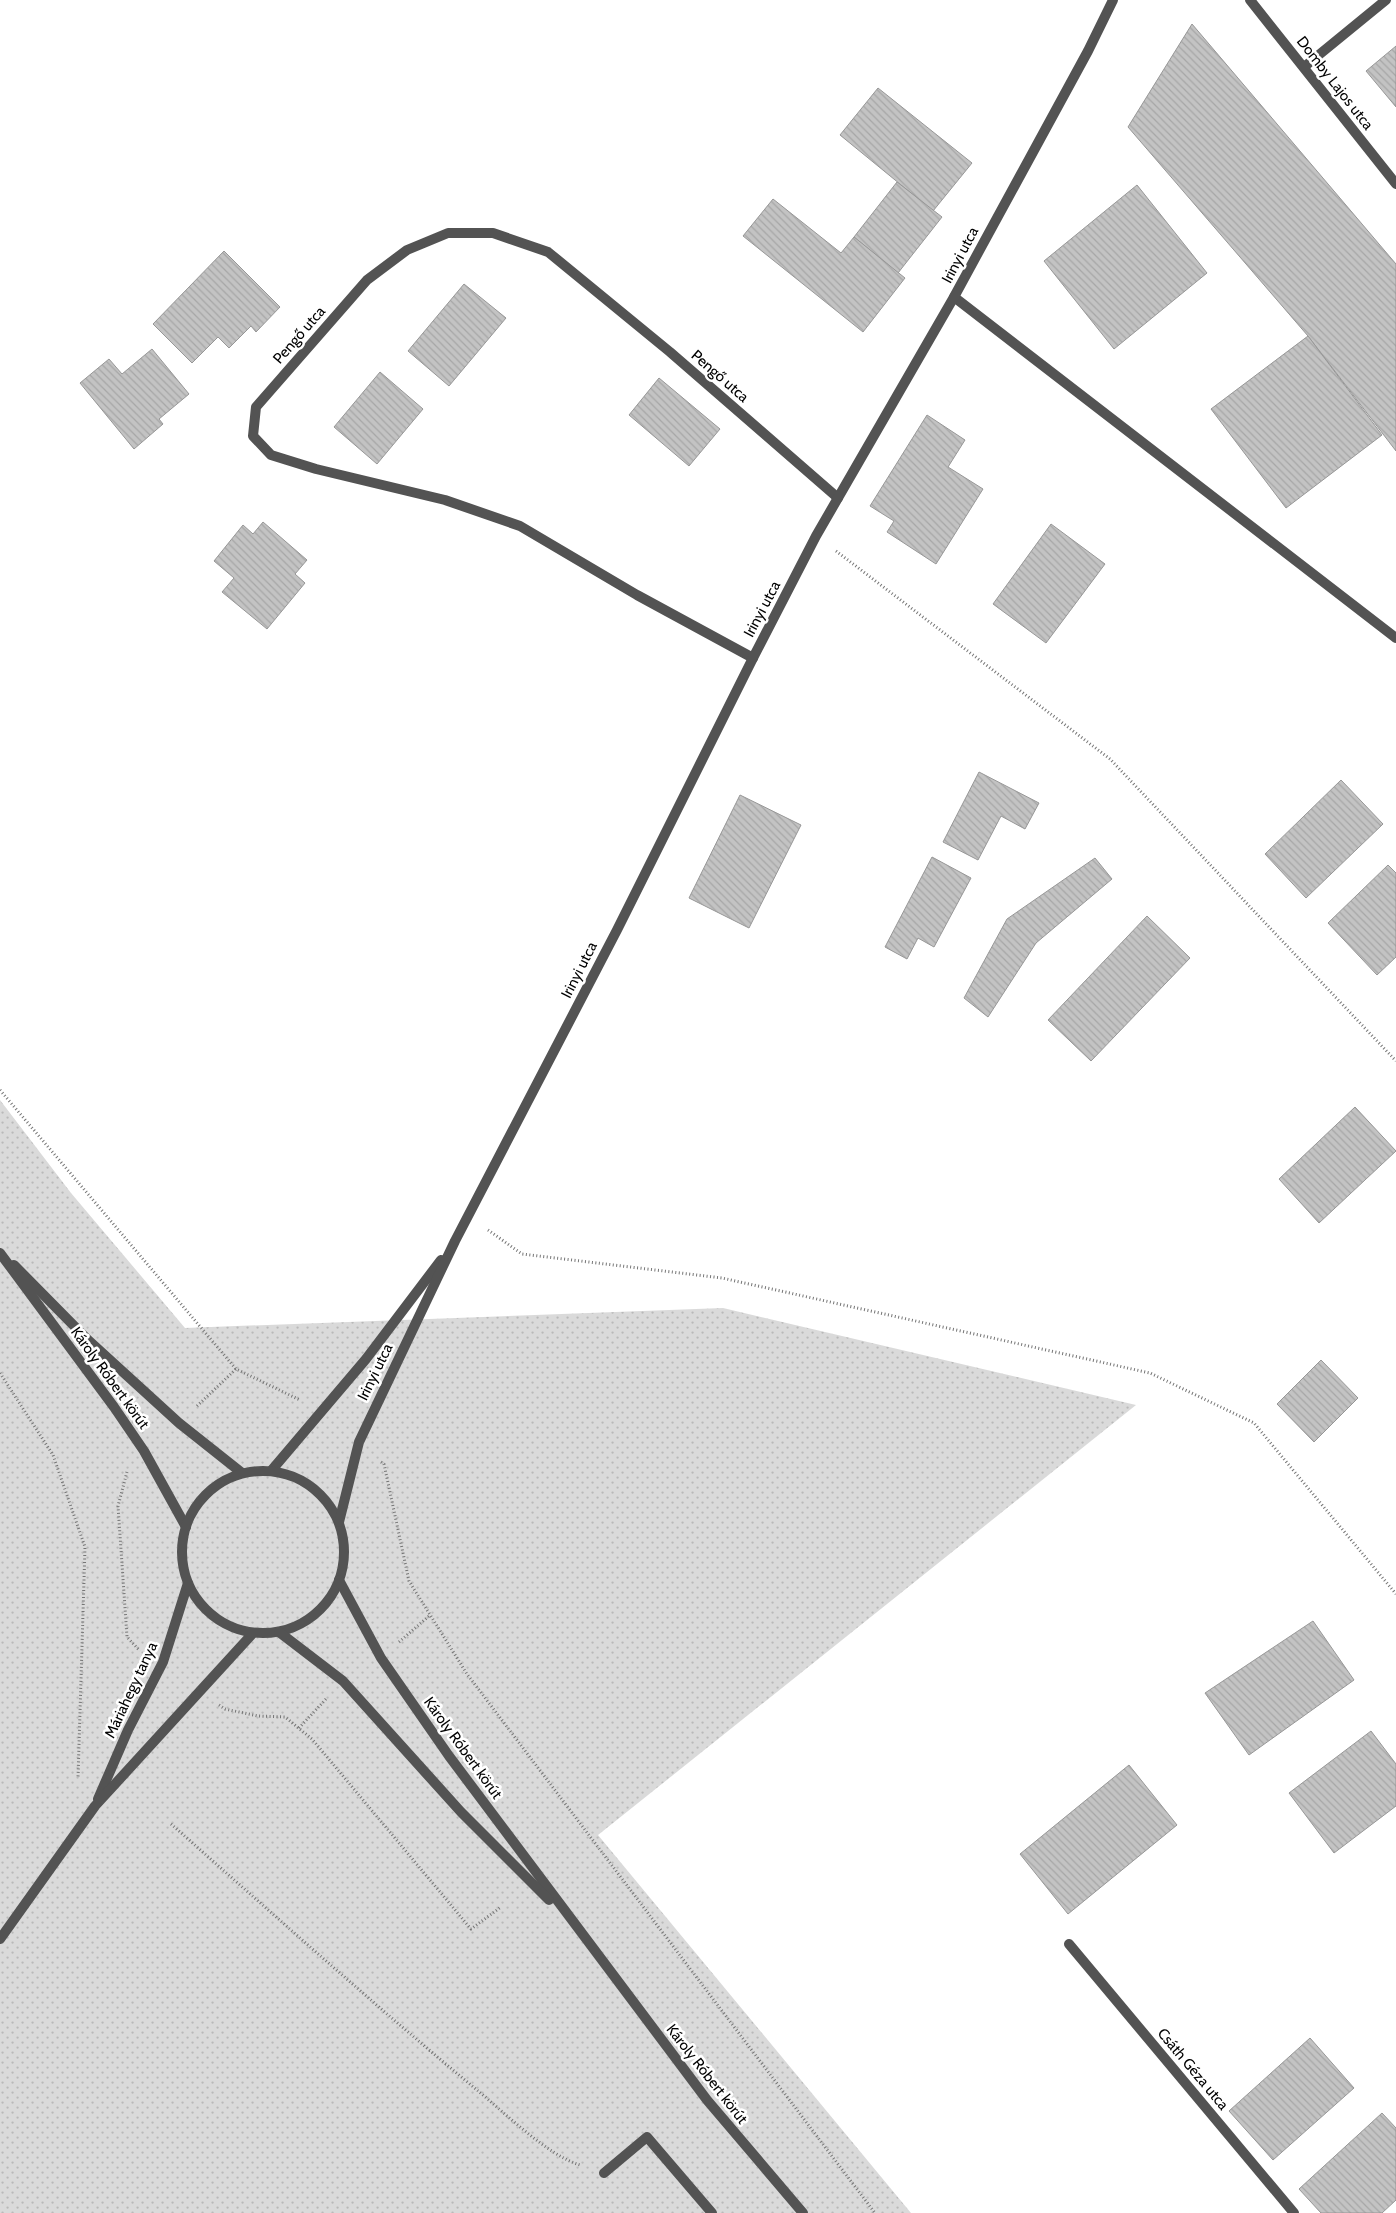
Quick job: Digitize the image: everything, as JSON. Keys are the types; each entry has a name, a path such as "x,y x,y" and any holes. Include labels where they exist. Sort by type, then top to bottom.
{"street":[{"name":"Irinyi utca","path":"339,1522 358,1442 455,1241 617,930 816,536 954,297 1088,50 1113,0"},
{"name":"Domby Lajos utca","path":"1250,0 1396,184"},
{"path":"1304,67 1386,0"},
{"name":"Pengő utca","path":"753,658 695,628 520,526 445,500 316,470 271,455 253,436 256,407 367,280 407,250 448,233 493,233 548,252 670,352 838,498"},
{"path":"954,297 1396,638"},
{"name":"Irinyi utca","path":"271,1471 366,1359 455,1241"},
{"name":"Károly Róbert körút","path":"0,1252 88,1340 179,1423 242,1473"},
{"name":"Károly Róbert körút","path":"0,1252 139,1444 186,1527"},
{"path":"271,1471 292,1476 312,1487 328,1503 339,1522 344,1541 344,1561 340,1580 330,1599 316,1614 298,1625 279,1632 253,1633 233,1628 214,1617 198,1602 188,1583 183,1565 182,1546 186,1527 195,1508 207,1493 224,1481 242,1473 271,1471"},
{"name":"Károly Róbert körút","path":"340,1580 381,1658 449,1756 574,1926 707,2100 803,2213"},
{"name":"Máriahegy tanya","path":"95,1806 128,1730 163,1662 188,1583"},
{"name":"Károly Róbert körút","path":"279,1632 343,1681 462,1812 574,1926"},
{"name":"Máriahegy tanya","path":"0,1938 95,1806 253,1633"},
{"name":"Csáth Géza utca","path":"1069,1944 1294,2213"},
{"path":"604,2173 647,2137 712,2213"}],"path":[{"path":"816,536 1110,759 1396,1061"},
{"path":"0,1090 236,1369 292,1395 320,1412"},
{"path":"468,1217 522,1254 722,1278 1150,1373 1254,1423 1396,1594"},
{"path":"0,1373 53,1455 85,1546 78,1784 82,1824"},
{"path":"358,1442 384,1464 409,1581 466,1674 875,2213"},
{"path":"171,1824 376,2005 539,2141 569,2162 604,2173"}],"shaded area":[{"path":"0,1100 71,1193 185,1328 723,1308 1136,1405 598,1835 911,2213 0,2213"}],"building":[{"path":"1192,24 1396,264 1396,451 1308,336 1128,127"},
{"path":"1396,46 1396,107 1366,71"},
{"path":"878,88 972,163 933,211 840,135"},
{"path":"897,182 942,217 898,273 854,237"},
{"path":"1137,185 1207,273 1114,349 1044,261"},
{"path":"773,199 841,253 854,237 905,278 863,332 743,236"},
{"path":"224,251 280,307 256,332 251,326 229,348 218,337 192,363 153,324"},
{"path":"464,284 506,318 449,386 408,351"},
{"path":"1308,336 1382,435 1286,508 1211,409"},
{"path":"152,349 189,394 159,419 163,424 134,449 80,383 109,359 122,374"},
{"path":"380,372 423,409 377,464 334,427"},
{"path":"659,378 720,429 689,466 629,415"},
{"path":"927,415 965,440 948,467 983,489 936,564 887,532 894,521 870,506"},
{"path":"263,522 307,560 295,574 305,583 267,629 222,592 234,578 214,561 243,525 253,534"},
{"path":"1051,524 1105,564 1046,643 993,604"},
{"path":"979,772 1039,803 1025,829 1001,816 978,860 943,842"},
{"path":"1341,780 1383,824 1306,898 1265,854"},
{"path":"740,795 801,825 749,928 689,898"},
{"path":"932,857 971,878 934,947 918,938 907,959 885,947"},
{"path":"1095,858 1112,879 1036,943 988,1017 964,998 1007,919"},
{"path":"1388,865 1396,873 1396,957 1377,975 1328,923"},
{"path":"1147,916 1190,958 1091,1061 1048,1020"},
{"path":"1355,1107 1396,1151 1319,1223 1279,1179"},
{"path":"1321,1360 1358,1398 1314,1442 1277,1404"},
{"path":"1313,1621 1354,1680 1249,1755 1205,1693"},
{"path":"1371,1731 1396,1764 1396,1806 1334,1853 1289,1793"},
{"path":"1129,1765 1177,1825 1068,1914 1020,1854"},
{"path":"1310,2038 1354,2088 1273,2160 1229,2111"},
{"path":"1382,2113 1396,2128 1396,2200 1382,2213 1321,2213 1299,2189"}]}
